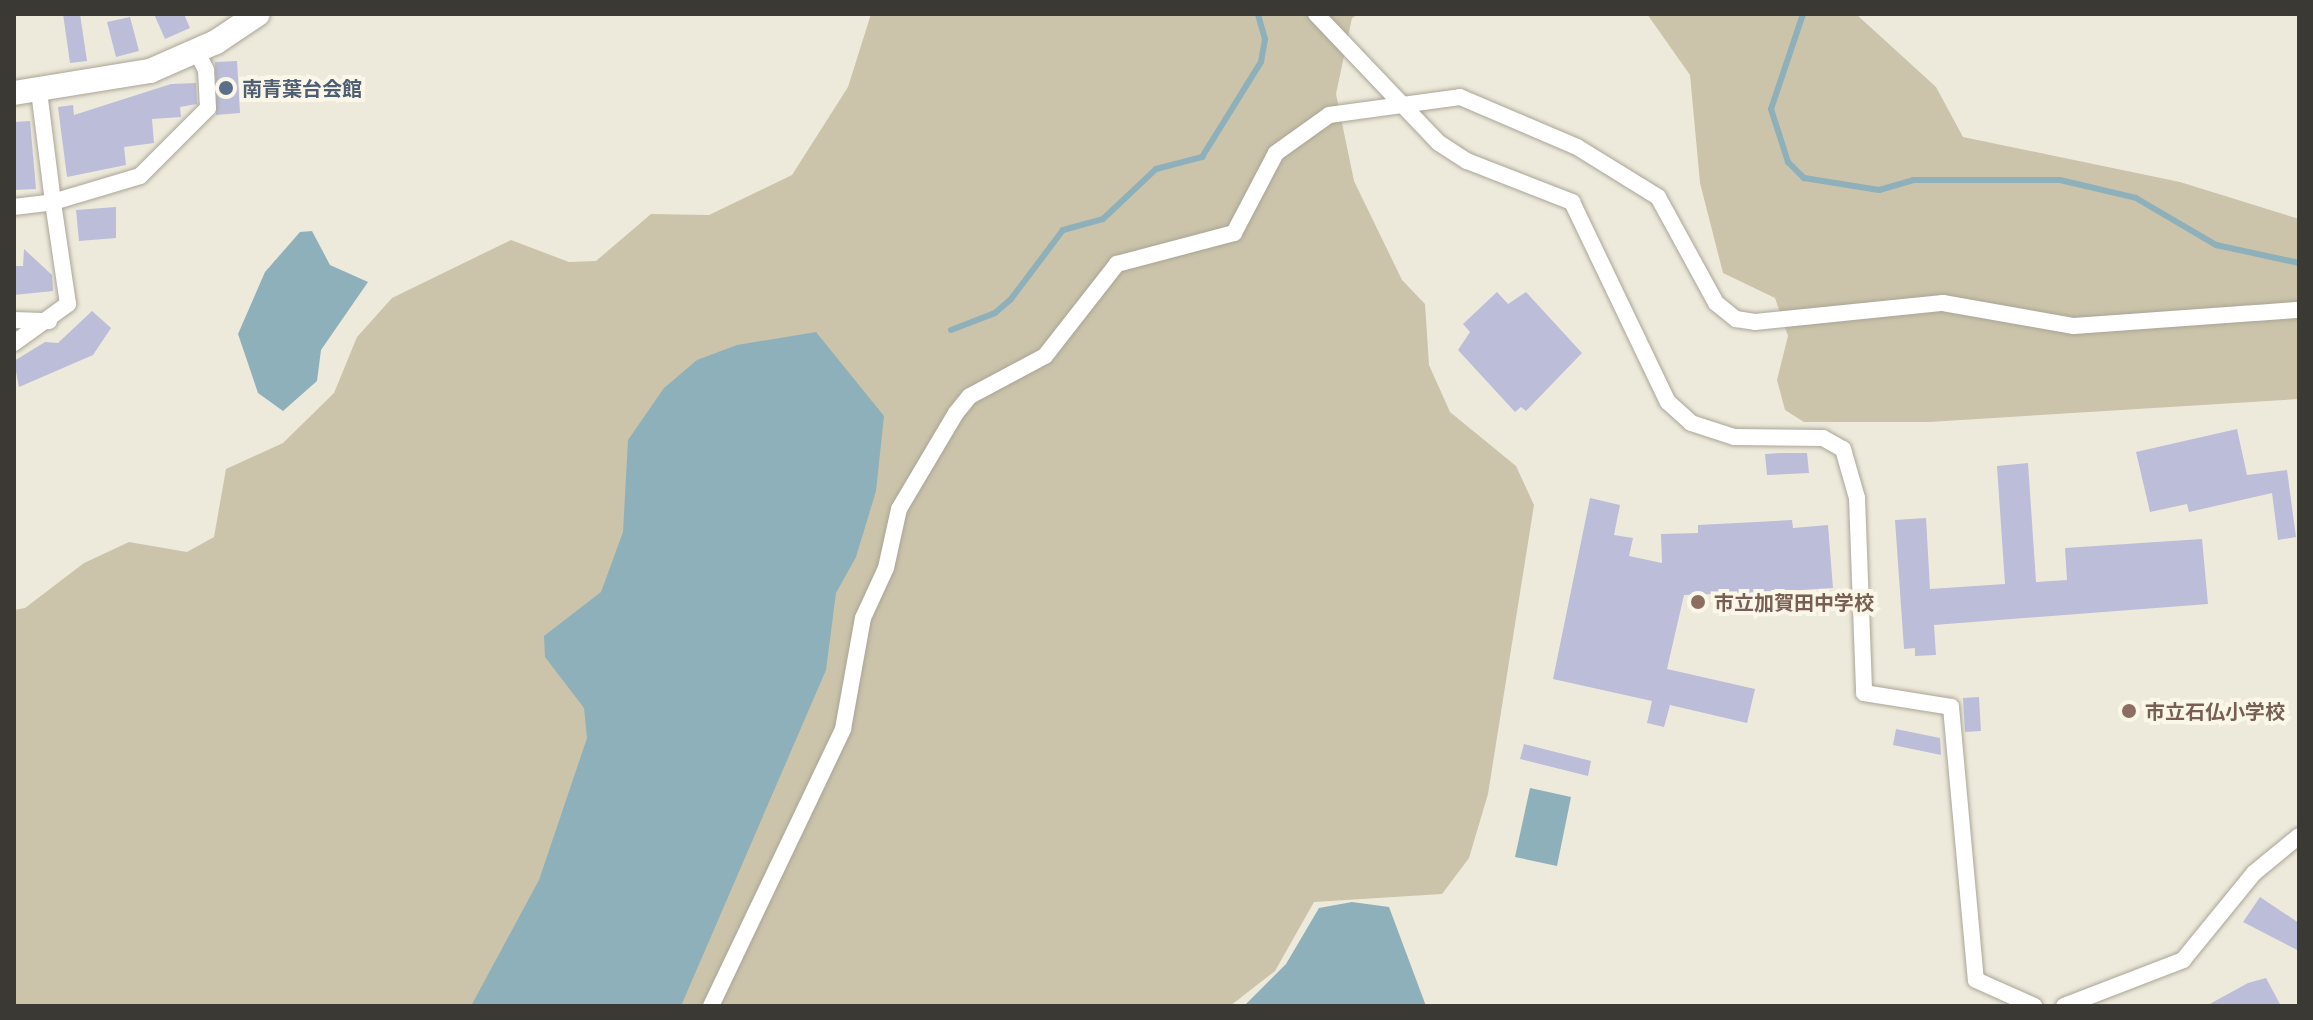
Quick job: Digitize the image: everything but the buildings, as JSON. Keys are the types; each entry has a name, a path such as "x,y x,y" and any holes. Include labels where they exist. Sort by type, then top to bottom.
{"street":[{"path":"14,93 150,71 197,52 258,14"},
{"path":"1316,14 1399,103 1467,161 1572,202 1668,402 1691,423 1734,437 1823,438 1843,449 1857,498 1864,693 1951,707 1976,980 2034,1006"},
{"path":"14,207 53,202 140,176 208,108 206,70 197,52"},
{"path":"14,343 51,321 68,304 70,291 53,202 39,91"},
{"path":"711,1006 843,729 863,618 886,568 899,509 956,413 970,396 1045,356 1117,264 1234,233 1276,153 1303,128 1351,109 1460,97 1639,181 1673,216 1699,275 1716,303 1736,319 1755,322 1943,303 2074,326 2299,310"},
{"path":"14,320 51,321"},
{"path":"2064,1006 2183,960 2254,873 2299,836"}],"shaded area":[{"path":"871,14 1359,14 1352,18 1336,94 1354,181 1402,280 1425,304 1429,365 1450,412 1516,466 1534,505 1488,794 1469,858 1442,894 1314,902 1275,971 1230,1006 14,1006 14,610 25,608 84,563 129,542 187,552 214,537 226,469 283,443 334,393 357,337 392,298 511,240 569,262 596,261 651,214 709,215 792,175 848,87"},
{"path":"1647,14 1856,14 1936,87 1963,137 2180,182 2299,219 2299,399 1929,422 1804,422 1785,410 1777,380 1788,336 1775,298 1723,273 1700,183 1690,75"}],"water":[{"path":"312,231 330,265 368,282 321,350 317,381 283,411 258,393 238,334 265,272 300,232"},
{"path":"816,332 884,416 876,491 856,557 836,593 826,670 681,1006 471,1006 539,880 587,738 584,708 545,657 544,636 601,592 623,532 628,440 664,388 697,360 737,345"},
{"path":"1530,788 1571,797 1557,866 1515,857"},
{"path":"1352,902 1389,907 1426,1006 1244,1006 1286,964 1319,908"}],"waterway":[{"path":"951,330 995,313 1011,299 1063,230 1103,219 1156,169 1202,157 1261,62 1265,39 1258,14"},
{"path":"1803,14 1771,109 1788,162 1804,178 1879,190 1913,180 2060,180 2136,198 2216,245 2299,263"}],"place":[{"name":"南青葉台会館","path":"226,88"},
{"name":"市立加賀田中学校","path":"1698,602"},
{"name":"市立石仏小学校","path":"2129,711"}]}
